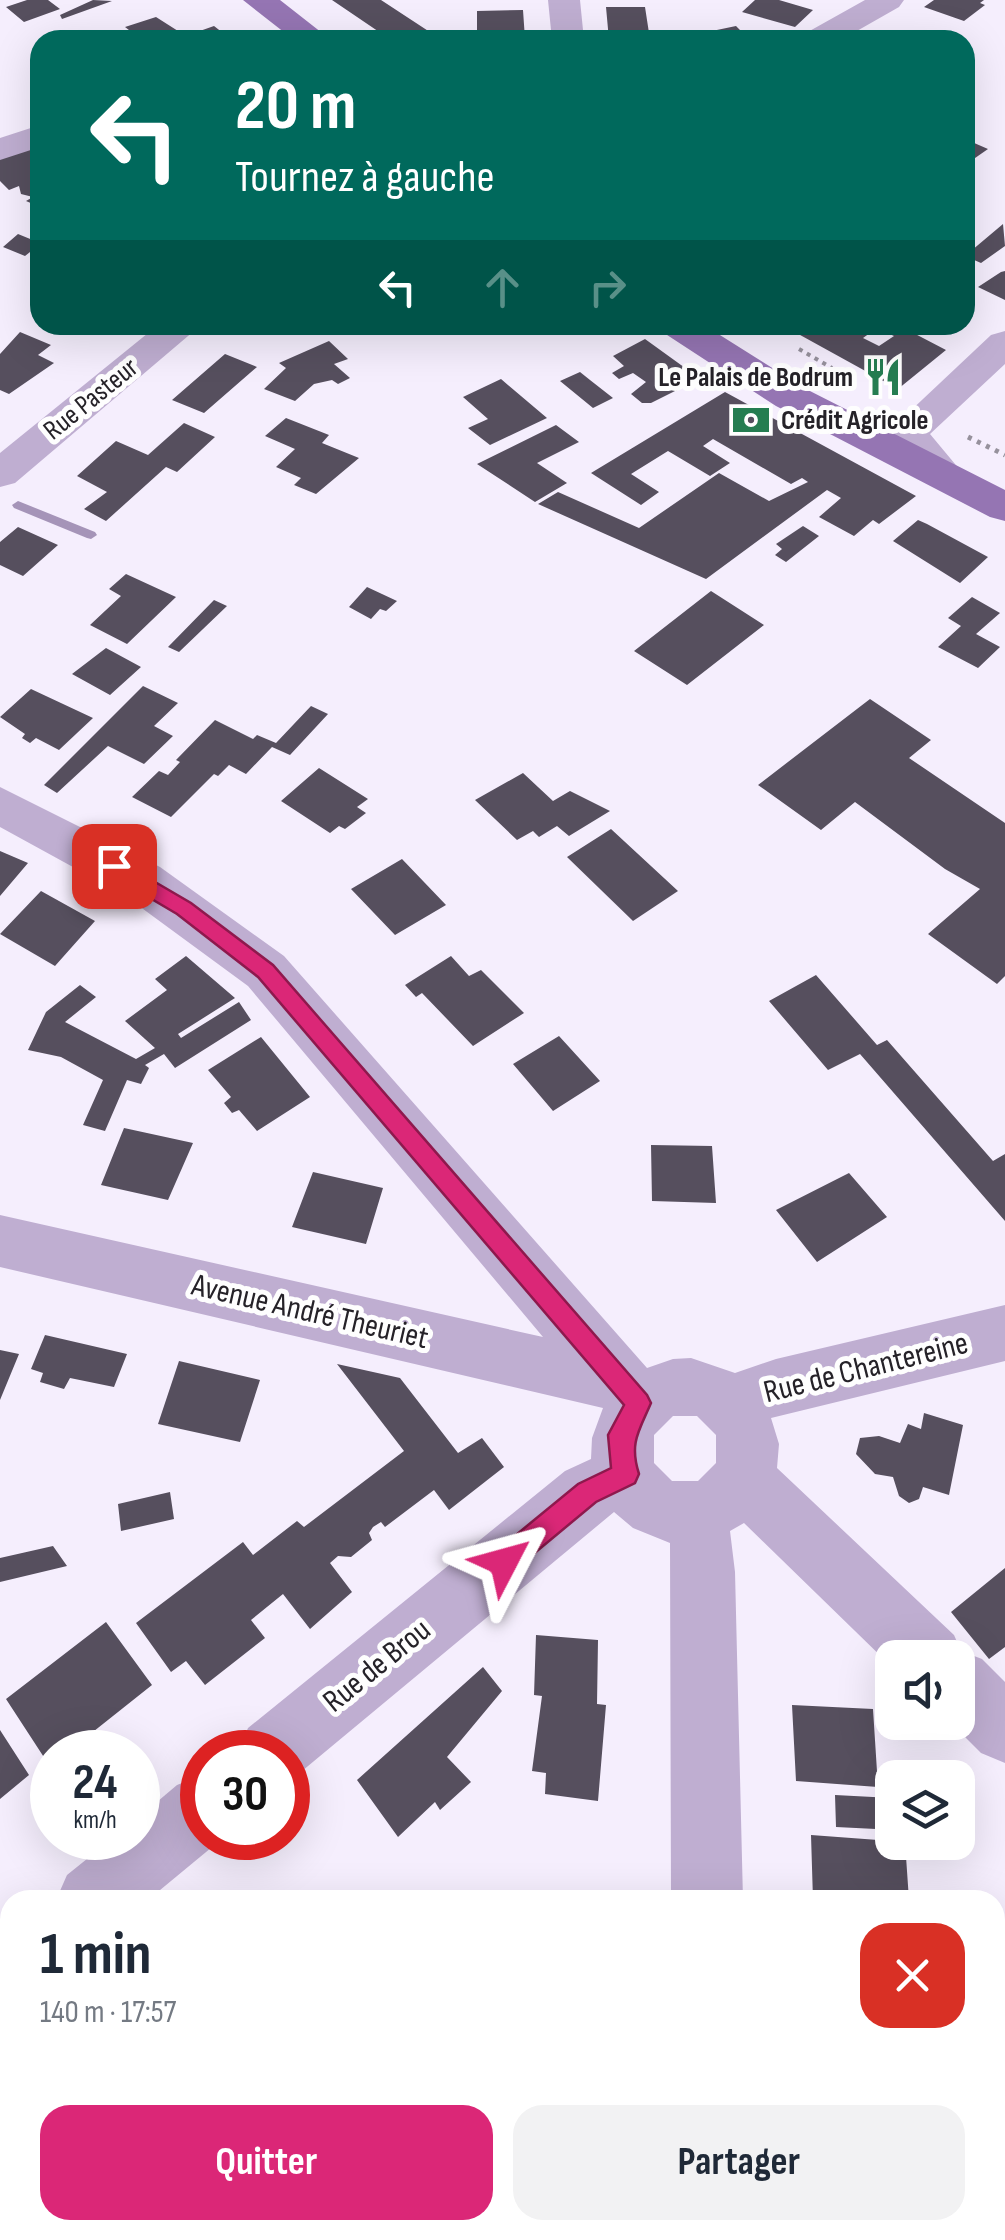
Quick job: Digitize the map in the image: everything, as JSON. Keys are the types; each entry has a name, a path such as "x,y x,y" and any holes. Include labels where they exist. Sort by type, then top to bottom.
{"main road":[{"path":"223,0 264,30"},
{"path":"258,0 302,30"},
{"path":"694,335 790,397 1005,507"},
{"path":"737,335 824,388 918,424 1005,479"}],"street":[{"path":"564,0 567,30"},
{"path":"835,30 888,0"},
{"path":"0,150 30,138"},
{"name":"Rue Pasteur","path":"0,474 170,335"},
{"path":"944,476 916,448 918,424 1005,343"},
{"path":"0,805 142,882 266,971 629,1392"},
{"name":"Avenue André Theuriet","path":"0,1241 629,1392"},
{"name":"Rue de Chantereine","path":"728,1405 776,1388 1005,1333"},
{"path":"629,1392 692,1388 728,1405 738,1418 750,1449 719,1496 702,1542 707,1890"},
{"path":"629,1392 620,1455 626,1474 638,1490 672,1511 719,1496"},
{"name":"Rue de Brou","path":"299,1730 587,1493 626,1474"},
{"path":"719,1496 907,1640"},
{"path":"975,1699 1005,1728"},
{"path":"104,1890 180,1828"}],"path":[{"path":"786,341 843,374"},
{"path":"918,424 1005,455"}],"building":[{"path":"27,0 48,0 60,9 24,22 6,7"},
{"path":"93,0 112,1 62,19 60,15"},
{"path":"332,0 381,0 427,30 376,30"},
{"path":"755,0 779,0 813,10 795,27 742,12"},
{"path":"934,0 984,0 980,3 985,5 964,21 924,7"},
{"path":"606,7 645,7 649,30 608,30"},
{"path":"523,10 524,30 477,30 477,11"},
{"path":"156,17 176,30 129,30 125,27"},
{"path":"975,143 988,149 975,158"},
{"path":"30,149 30,196 21,194 19,186 9,190 0,181 0,157"},
{"path":"1003,224 1005,246 981,263 975,260 975,248"},
{"path":"18,234 30,239 30,252 25,256 3,247"},
{"path":"1005,271 1005,300 978,287 1001,272"},
{"path":"20,332 51,345 38,355 54,363 9,394 0,390 0,354"},
{"path":"800,335 867,335 863,338 879,346 892,335 917,335 946,350 898,389"},
{"path":"645,339 701,378 651,403 642,403 631,394 646,382 633,373 619,379 612,373 624,366 613,356"},
{"path":"329,341 348,359 334,364 350,378 338,384 332,380 314,384 295,401 264,389 286,368 279,363"},
{"path":"225,354 257,367 204,413 172,400"},
{"path":"580,372 613,398 593,408 560,381"},
{"path":"501,379 547,418 490,445 468,428 488,419 463,397"},
{"path":"725,392 916,496 879,524 873,520 854,536 819,517 841,498 827,490 706,579 538,504 558,492 639,528 719,473 769,501 808,482 802,478 791,484 713,439 703,446 730,463 710,476 668,451 631,474 659,492 641,505 591,473"},
{"path":"286,418 329,435 322,443 359,458 316,494 294,485 301,478 276,467 295,449 265,436"},
{"path":"184,423 215,437 177,472 166,467 106,521 84,509 107,492 77,476 116,441 148,455"},
{"path":"556,425 579,442 537,463 567,483 535,502 477,464"},
{"path":"918,520 988,557 960,583 893,541"},
{"path":"803,526 819,536 786,562 775,555 782,549 776,544"},
{"path":"18,527 58,545 23,576 0,565 0,542"},
{"path":"126,574 176,597 127,644 90,625 121,596 109,589"},
{"path":"367,587 397,601 386,611 380,609 371,619 349,607"},
{"path":"711,591 764,625 687,685 634,651"},
{"path":"972,597 1000,613 976,634 1000,647 978,668 938,647 961,626 948,618"},
{"path":"214,600 227,606 179,652 168,647"},
{"path":"106,648 141,667 110,695 72,674"},
{"path":"143,686 178,703 154,726 173,736 144,764 108,746 57,793 44,785"},
{"path":"31,689 93,718 59,750 36,738 30,743 22,738 25,734 0,717"},
{"path":"870,699 931,740 909,758 1005,823 1005,976 997,984 928,934 980,889 945,869 855,802 821,830 758,785"},
{"path":"311,706 328,714 290,755 272,747 246,774 229,765 218,776 214,774 171,817 132,797 159,771 168,775 180,762 176,760 215,720 253,739 257,735 276,743"},
{"path":"319,768 368,799 357,807 366,813 345,829 339,826 330,833 281,801"},
{"path":"523,773 553,801 570,791 610,811 569,836 557,826 539,837 533,831 517,840 475,800"},
{"path":"611,829 678,891 633,921 567,857"},
{"path":"0,851 28,863 0,896"},
{"path":"402,859 446,905 395,935 351,889"},
{"path":"41,891 95,921 55,966 0,934"},
{"path":"186,956 235,998 178,1034 181,1038 239,1002 251,1020 175,1068 164,1054 145,1065 149,1068 141,1084 127,1080 105,1131 83,1125 103,1080 61,1057 28,1050 46,1012 80,985 96,997 65,1022 136,1059 155,1048 125,1021 167,990 155,979"},
{"path":"451,956 469,976 481,970 524,1013 473,1046 422,993 416,997 405,985"},
{"path":"816,975 877,1045 887,1040 993,1161 1005,1154 1005,1221 860,1054 828,1070 769,1001"},
{"path":"559,1036 600,1081 553,1111 513,1064"},
{"path":"261,1037 310,1097 257,1131 239,1110 232,1113 224,1103 231,1097 208,1070"},
{"path":"124,1128 193,1143 168,1200 101,1185"},
{"path":"651,1145 712,1146 716,1203 652,1201"},
{"path":"313,1172 383,1188 366,1244 292,1227"},
{"path":"849,1173 887,1217 817,1262 776,1210"},
{"path":"45,1335 127,1354 114,1387 70,1378 64,1389 40,1382 43,1373 31,1369"},
{"path":"0,1350 19,1354 0,1400"},
{"path":"179,1361 260,1380 240,1442 158,1424"},
{"path":"337,1364 400,1378 458,1453 482,1438 504,1467 449,1510 434,1490 385,1527 381,1522 373,1527 369,1533 372,1540 351,1557 338,1556 330,1563 352,1592 310,1629 283,1594 251,1620 265,1638 205,1685 186,1661 171,1672 136,1623 243,1542 253,1555 297,1521 304,1527 404,1451"},
{"path":"924,1413 963,1425 949,1495 923,1487 919,1499 909,1503 899,1496 893,1477 875,1474 856,1454 860,1438 879,1436 900,1443 908,1424 921,1429"},
{"path":"170,1492 174,1519 121,1531 118,1504"},
{"path":"53,1546 67,1566 0,1582 0,1558"},
{"path":"1005,1568 1005,1647 989,1659 951,1612"},
{"path":"106,1622 152,1685 95,1730 30,1730 30,1736 6,1699"},
{"path":"536,1635 598,1640 597,1704 606,1705 598,1801 545,1794 546,1773 532,1771 542,1696 534,1695"},
{"path":"483,1667 502,1691 447,1757 471,1782 440,1810 435,1802 398,1837 357,1780"},
{"path":"792,1705 873,1709 875,1787 796,1781"},
{"path":"0,1730 29,1775 0,1799"},
{"path":"835,1795 875,1797 875,1829 836,1827"},
{"path":"811,1835 875,1840 875,1860 906,1860 908,1890 813,1890"}],"waterway":[{"path":"18,505 91,535"}],"place":[{"name":"Le Palais de Bodrum","path":"883,377"},
{"name":"Crédit Agricole","path":"751,420"}],"route":[{"path":"114,866 184,908 266,971 638,1403 621,1435 620,1455 626,1474 587,1493 504,1562"}]}
